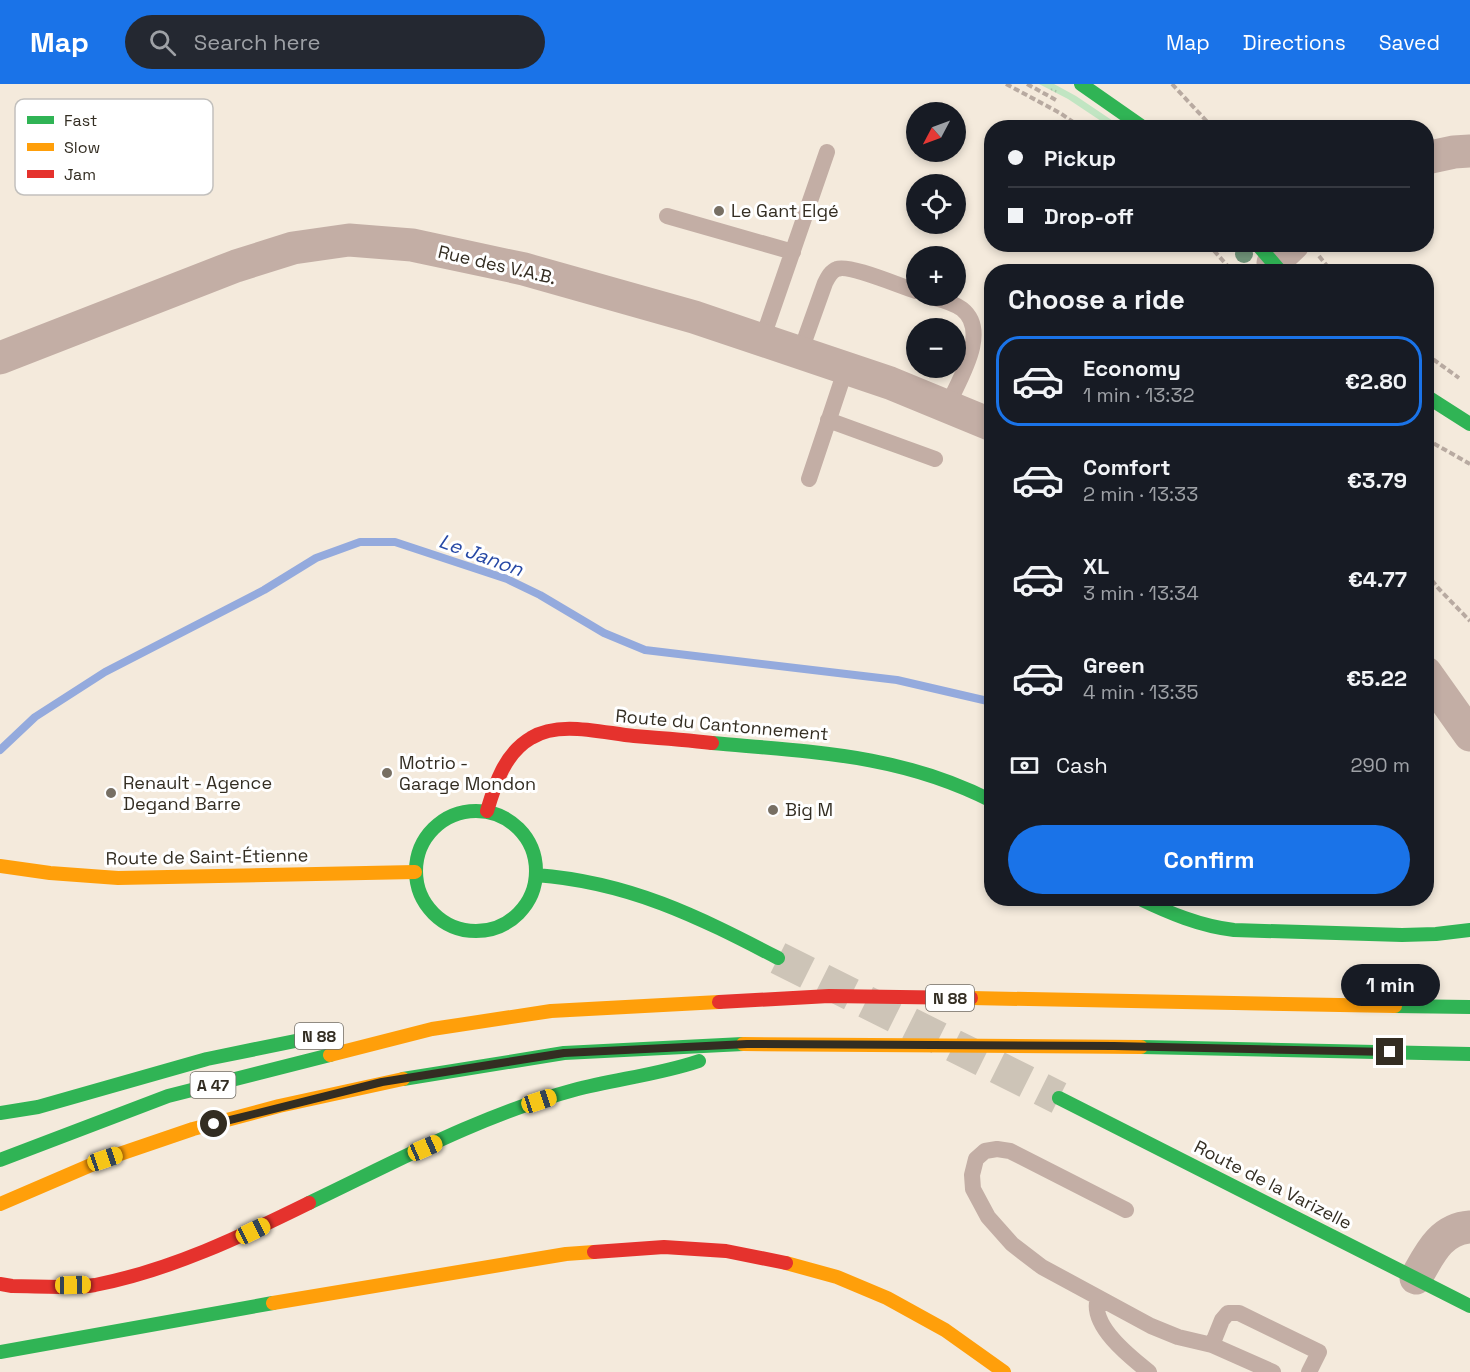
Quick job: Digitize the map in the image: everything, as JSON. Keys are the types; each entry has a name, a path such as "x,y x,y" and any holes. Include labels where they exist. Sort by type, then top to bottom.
{"main road":[{"path":"1081,84 1133,120"},
{"path":"1434,401 1470,424"},
{"name":"Route du Cantonnement","path":"487,811 494,788 507,762 517,749 530,738 548,731 571,729 849,755 915,768 966,786 984,796"},
{"path":"470,811 487,811 504,817 518,828 528,841 535,857 536,875 531,895 520,912 504,924 484,930 464,930 445,923 430,909 419,892 415,872 417,854 425,838 437,825 452,815 470,811"},
{"name":"Route de Saint-Étienne","path":"0,866 50,873 118,878 415,872"},
{"path":"536,875 575,878 619,889 667,905 724,930 778,958"},
{"path":"1154,906 1176,917 1218,927 1277,932 1388,935 1470,930"},
{"name":"N 88","path":"389,1027 432,1029 550,1011 829,996 1470,1007"},
{"name":"A 47","path":"0,1160 168,1096 432,1029"},
{"name":"N 88","path":"0,1113 38,1107 207,1059 333,1033"},
{"path":"0,1284 12,1286 93,1285 186,1260 232,1241 414,1153 504,1113 574,1090 687,1065 747,1044 1126,1046 1470,1054"},
{"name":"A 47","path":"0,1203 105,1159 193,1129 382,1082 564,1053 747,1044"},
{"name":"Route de la Varizelle","path":"1059,1098 1470,1306"},
{"path":"0,1352 164,1321 566,1254 664,1247 726,1251 782,1262 837,1277 886,1298 945,1330 1004,1372"}],"street":[{"path":"1434,156 1470,151"},
{"name":"Rue des V.A.B.","path":"0,358 236,266 293,248 349,240 412,245 524,269 694,317 890,383 984,422"},
{"path":"1434,683 1466,721"},
{"path":"1416,1278 1440,1239 1458,1228 1470,1227"}],"lane":[{"path":"762,340 827,152"},
{"path":"667,216 793,252"},
{"path":"800,353 825,283 836,269 851,269 906,288"},
{"path":"947,407 975,339 975,327 970,317 962,309 954,306"},
{"path":"809,479 846,368"},
{"path":"828,420 935,459"},
{"path":"1126,1210 1010,1151 997,1149 985,1151 976,1160 972,1175 973,1190 988,1217 1012,1244 1042,1267 1151,1326 1178,1337 1212,1345 1273,1372"},
{"path":"1098,1298 1097,1314 1106,1330 1133,1359 1149,1372"},
{"path":"1212,1345 1222,1320 1228,1313 1239,1313 1319,1352 1309,1372"}],"path":[{"path":"1006,84 1070,120"},
{"path":"1172,84 1206,120"},
{"path":"1215,252 1226,264"},
{"path":"1284,255 1309,264"},
{"path":"1434,360 1464,381"},
{"path":"1434,444 1470,464"},
{"path":"1434,584 1470,621"}],"green space":[{"path":"1039,84 1054,84 1112,120 1100,120 1068,99"}],"waterway":[{"name":"Le Janon","path":"0,750 35,717 105,672 264,590 316,558 360,542 395,542 507,579 540,595 604,633 645,650 897,680 984,700"}],"tunnel":[{"path":"778,958 1059,1098"}],"traffic: fast":[{"path":"1081,84 1133,120"},
{"path":"1264,252 1274,264"},
{"path":"1434,401 1470,424"},
{"path":"712,743 821,753 890,764 958,785 984,797"},
{"path":"476,811 499,816 518,829 531,848 536,871 531,894 518,913 499,926 476,931 453,926 434,913 421,894 416,871 421,848 434,829 453,816 476,811"},
{"path":"536,875 570,879 632,893 690,915 778,958"},
{"path":"1155,906 1185,918 1234,930 1402,935 1470,930"},
{"path":"1395,1006 1470,1007"},
{"path":"0,1113 38,1107 207,1059 315,1037"},
{"path":"403,1079 564,1053 743,1044"},
{"path":"1141,1047 1470,1054"},
{"path":"0,1160 168,1096 330,1055"},
{"path":"309,1203 439,1140 505,1112 574,1090 699,1061"},
{"path":"1059,1098 1470,1306"},
{"path":"0,1352 273,1303"}],"traffic: slow":[{"path":"0,866 50,873 118,878 415,872"},
{"path":"971,998 1395,1006"},
{"path":"330,1055 432,1029 551,1011 719,1002"},
{"path":"743,1044 1141,1047"},
{"path":"0,1204 105,1159 193,1129 279,1106 403,1079"},
{"path":"273,1303 566,1254 594,1252"},
{"path":"786,1263 837,1277 887,1298 945,1330 1004,1372"}],"traffic: jam":[{"path":"487,811 502,770 514,752 522,744 542,733 581,729 712,743"},
{"path":"719,1002 829,996 971,998"},
{"path":"0,1284 76,1287 123,1279 205,1251 309,1203"},
{"path":"594,1252 664,1247 726,1251 786,1263"}],"place":[{"name":"Le Gant Elgé","path":"719,211"},
{"name":"Motrio - Garage Mondon","path":"387,773"},
{"name":"Renault - Agence Degand Barre","path":"111,793"},
{"name":"Big M","path":"773,810"}],"route":[{"path":"214,1124 382,1082 564,1053 747,1044 1114,1046 1390,1052"}]}
